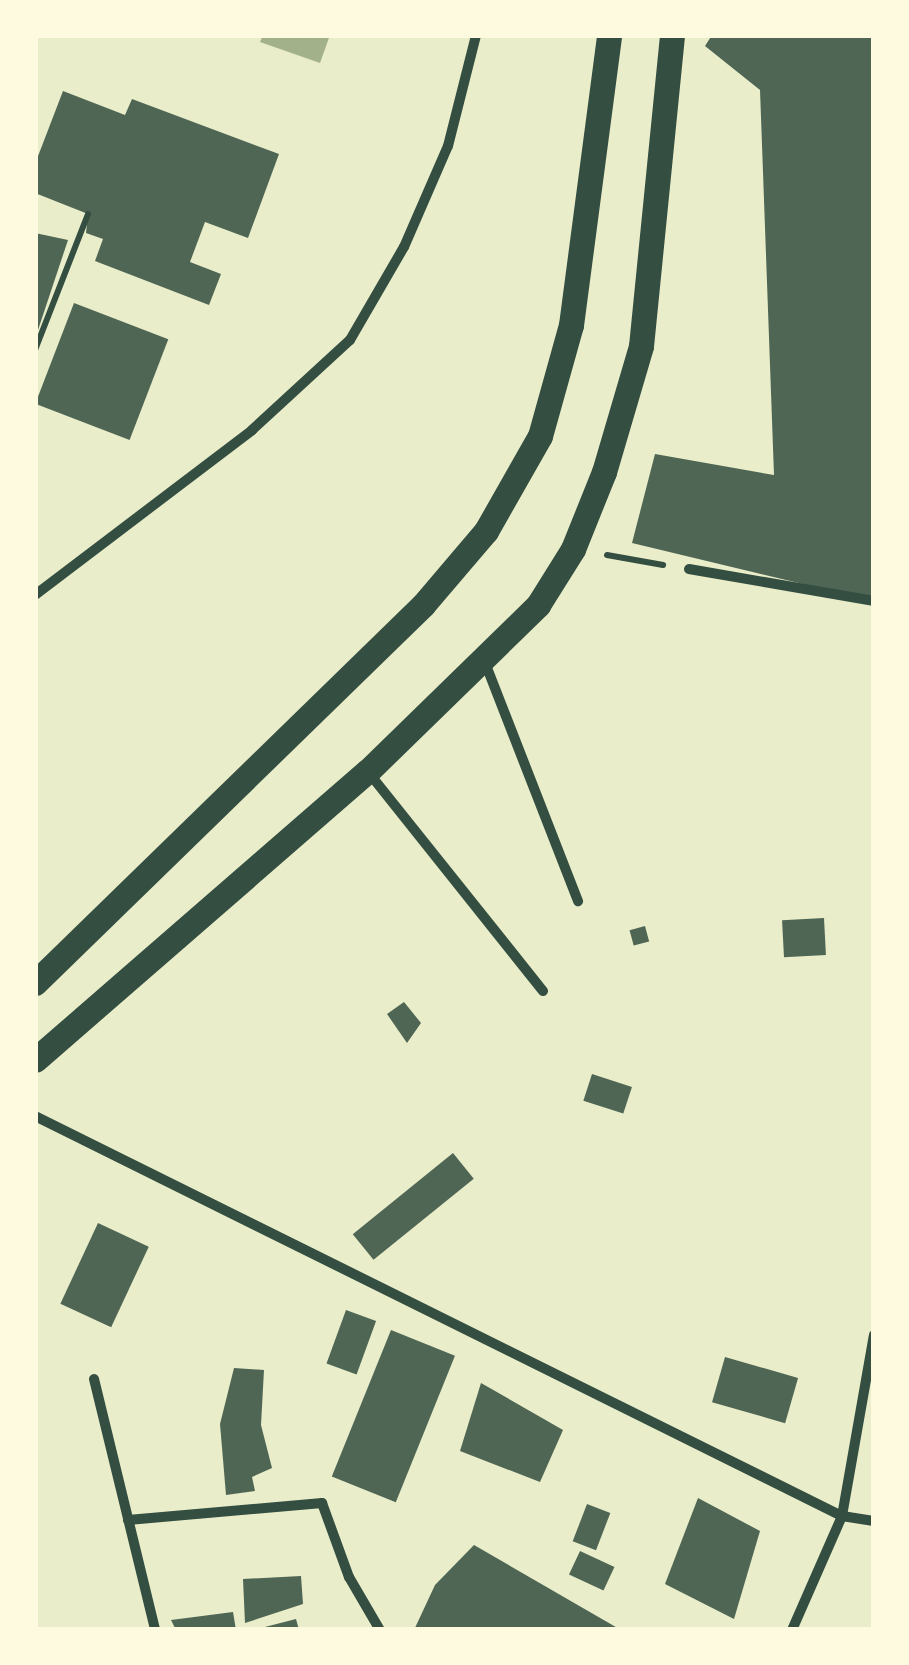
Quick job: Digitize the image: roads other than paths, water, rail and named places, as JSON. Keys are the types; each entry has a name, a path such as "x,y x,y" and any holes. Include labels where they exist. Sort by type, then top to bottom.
{"main road":[{"path":"35,983 422,605 486,531 540,436 571,325 608,35"},
{"path":"35,1060 368,771 538,605 573,549 604,472 641,346 672,35"}],"street":[{"path":"35,594 252,430 350,340 404,247 448,146 476,35"},
{"path":"689,569 874,601"},
{"path":"484,660 578,901"},
{"path":"368,771 543,991"},
{"path":"35,1116 842,1516 874,1521"},
{"path":"792,1630 842,1516 874,1335"},
{"path":"94,1379 155,1630"},
{"path":"128,1520 315,1501 326,1508 350,1577 380,1630"}]}
